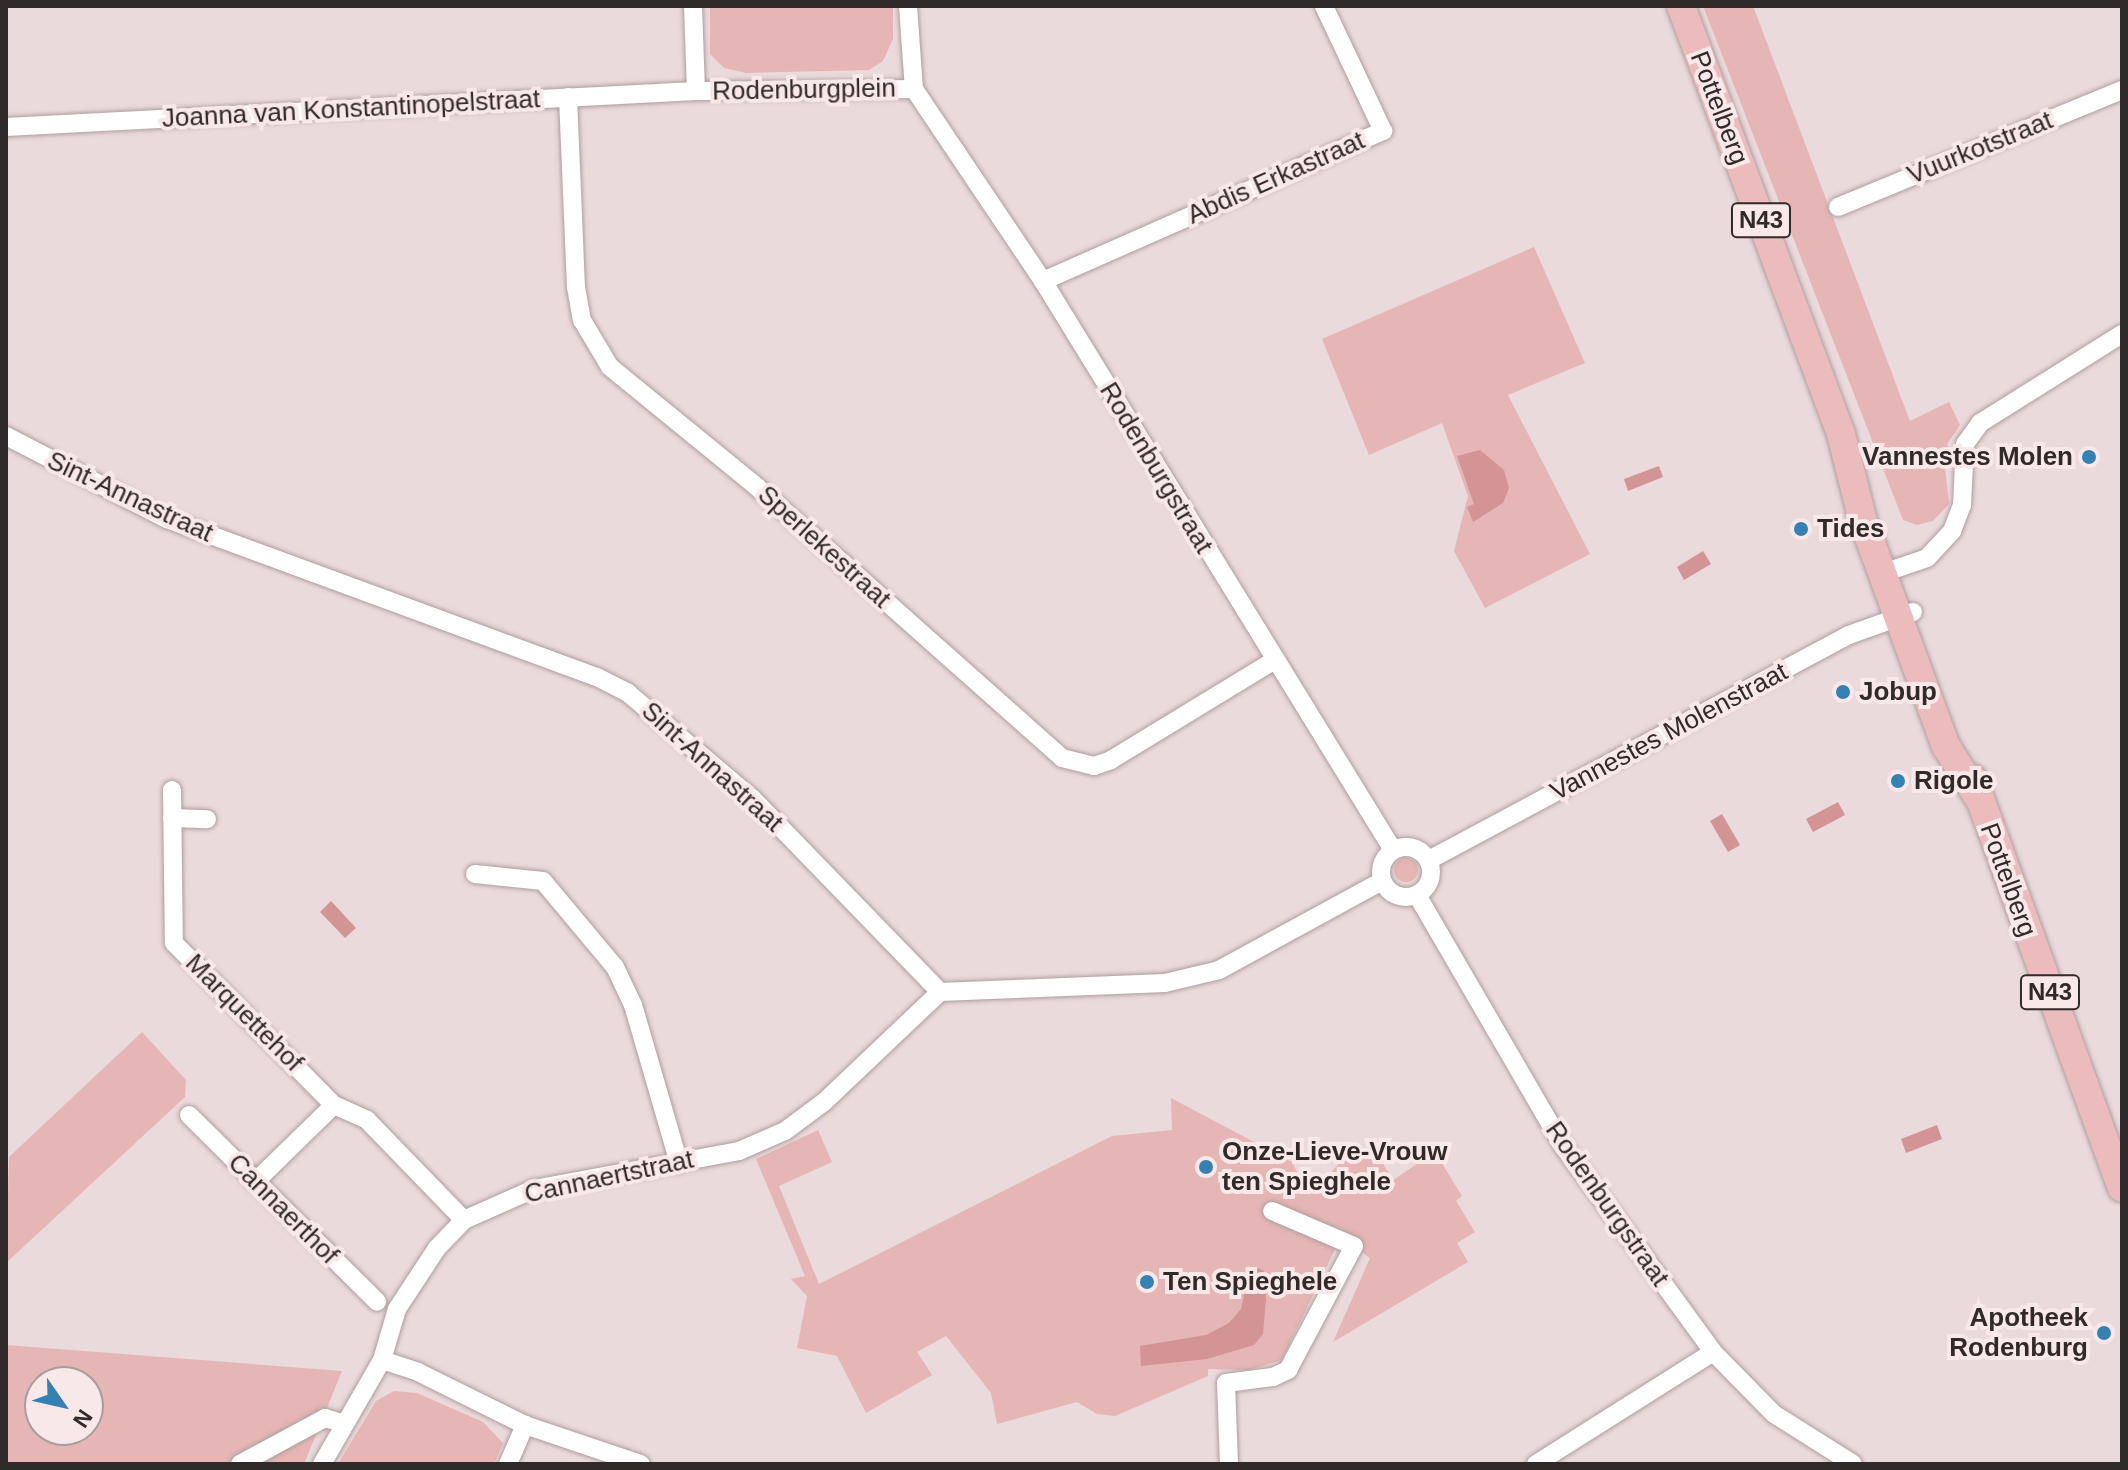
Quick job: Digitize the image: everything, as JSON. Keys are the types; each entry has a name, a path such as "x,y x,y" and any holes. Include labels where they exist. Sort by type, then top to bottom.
{"main road":[{"name":"Pottelberg","path":"1681,6 1841,434 1878,505 1892,570 1907,614 2120,1177"}],"street":[{"name":"Rodenburgplein","path":"693,6 696,91 914,89 908,6"},
{"name":"Abdis Erkastraat","path":"1043,281 1383,131 1324,6"},
{"name":"Rodenburgstraat","path":"914,89 1043,281 1273,661 1393,850"},
{"name":"Vuurkotstraat","path":"1838,207 2122,90"},
{"name":"Joanna van Konstantinopelstraat","path":"6,127 696,91"},
{"name":"Sperlekestraat","path":"568,97 576,287 582,320 610,367 757,487 1062,758 1094,766 1111,760 1273,661"},
{"path":"1892,570 1932,553 1959,519 1965,444 1980,423 2122,334"},
{"name":"Sint-Annastraat","path":"6,436 167,519 597,677 628,693 752,798 940,992"},
{"name":"Vannestes Molenstraat","path":"1429,860 1849,635 1907,614"},
{"name":"Marquettehof","path":"172,790 174,943 334,1105 367,1120 464,1220"},
{"path":"172,818 207,819"},
{"path":"1418,849 1429,860 1428,884 1417,895 1396,896 1382,881 1381,866 1393,850 1418,849"},
{"path":"475,874 543,881 615,967 633,1005 679,1163"},
{"path":"940,992 1165,983 1219,970 1382,881"},
{"name":"Rodenburgstraat","path":"1417,895 1563,1146 1713,1352 1774,1414 1853,1464"},
{"name":"Cannaertstraat","path":"322,1464 341,1423 382,1360 397,1309 437,1248 464,1220 534,1189 739,1151 785,1131 824,1102 940,992"},
{"path":"255,1182 334,1105"},
{"name":"Cannaerthof","path":"189,1115 377,1302"},
{"path":"1229,1464 1226,1383 1273,1377 1288,1370 1354,1246 1272,1211"},
{"path":"1536,1464 1713,1352"},
{"path":"382,1360 418,1372 525,1425 641,1464"},
{"path":"240,1464 325,1418 341,1423"},
{"path":"508,1464 525,1425"}],"shaded area":[{"path":"710,6 893,6 893,39 883,61 869,70 746,73 724,68 710,54"},
{"path":"1703,6 1753,6 1910,421 1949,402 1960,425 1948,443 1945,467 1949,504 1933,521 1917,525 1903,520"},
{"path":"1534,247 1585,363 1508,395 1590,554 1485,608 1454,551 1468,496 1442,423 1369,455 1322,339"},
{"path":"1480,450 1504,470 1509,488 1503,503 1473,522 1467,507 1474,504 1457,456"},
{"path":"1659,466 1663,477 1628,491 1624,479"},
{"path":"1703,551 1711,564 1684,580 1677,567"},
{"path":"1838,802 1845,815 1813,832 1806,819"},
{"path":"1722,814 1740,845 1728,852 1710,821"},
{"path":"1406,858 1417,865 1418,870 1411,881 1406,882 1395,875 1394,870 1401,859"},
{"path":"331,901 356,928 345,938 320,912"},
{"path":"142,1032 186,1080 185,1097 6,1263 9,1157"},
{"name":"Ten Spieghele","path":"1171,1098 1292,1162 1305,1187 1327,1177 1342,1160 1375,1151 1393,1180 1435,1152 1462,1196 1456,1201 1475,1232 1457,1243 1468,1262 1333,1342 1370,1258 1341,1237 1282,1360 1249,1370 1208,1369 1208,1376 1115,1416 1097,1414 1077,1402 997,1424 991,1393 946,1336 917,1352 932,1375 866,1413 837,1356 797,1348 807,1296 791,1279 805,1276 756,1159 818,1130 832,1162 779,1186 819,1284 1112,1136 1172,1130"},
{"path":"1937,1125 1942,1139 1906,1153 1901,1139"},
{"path":"1256,1267 1264,1271 1266,1298 1263,1334 1254,1345 1207,1359 1141,1366 1140,1346 1206,1335 1229,1323 1241,1309 1249,1272"},
{"path":"6,1345 342,1371 304,1464 6,1464"},
{"path":"394,1391 417,1393 483,1422 503,1443 494,1464 338,1464 376,1401"}],"place":[{"name":"Vannestes Molen","path":"2089,457"},
{"name":"Tides","path":"1801,529"},
{"name":"Jobup","path":"1843,692"},
{"name":"Rigole","path":"1898,781"},
{"name":"Onze-Lieve-Vrouw ten Spieghele","path":"1206,1167"},
{"name":"Ten Spieghele","path":"1147,1282"},
{"name":"Apotheek Rodenburg","path":"2104,1333"}]}
